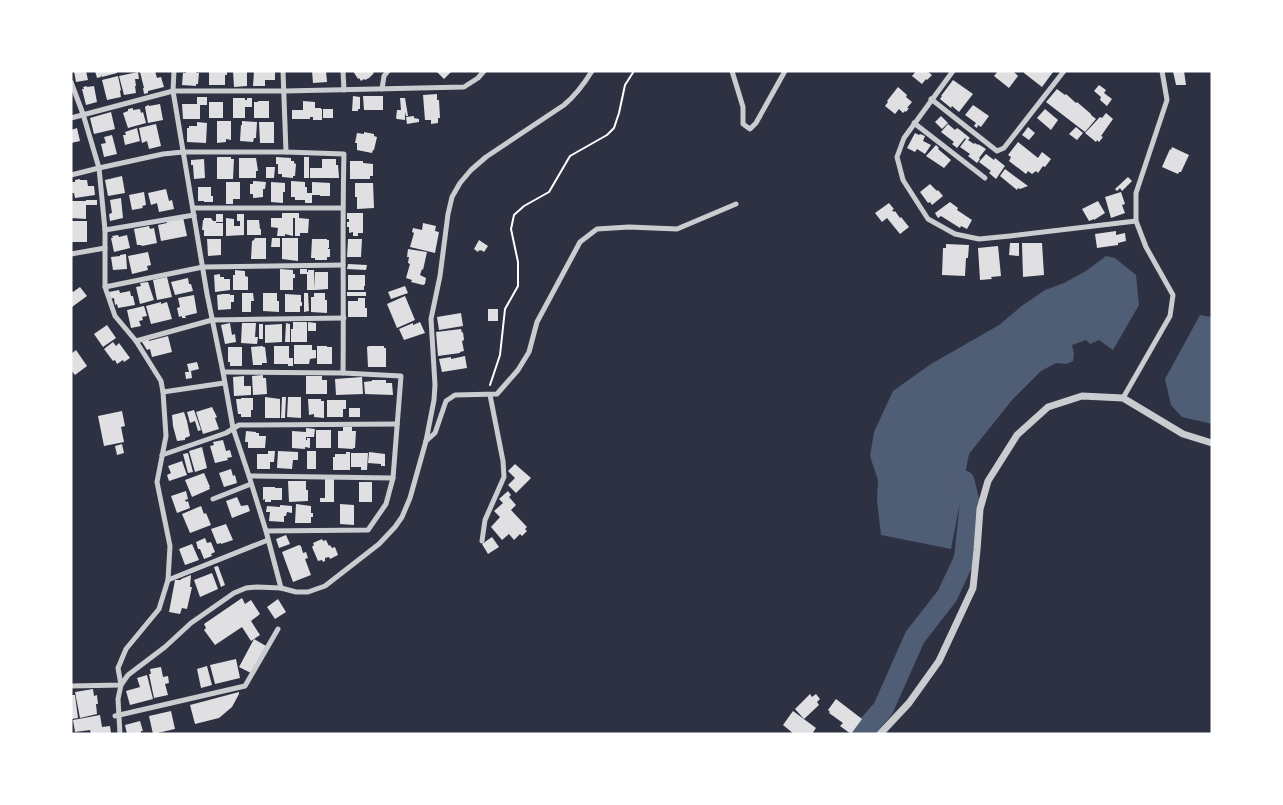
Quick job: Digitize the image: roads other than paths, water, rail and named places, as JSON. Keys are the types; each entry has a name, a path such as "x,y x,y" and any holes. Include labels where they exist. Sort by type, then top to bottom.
{"street":[{"path":"174,71 173,92 232,428 266,531 281,588"},
{"path":"284,71 286,152"},
{"path":"344,71 344,90"},
{"path":"382,88 384,76 388,71"},
{"path":"71,118 173,92 464,87 478,78 484,71"},
{"path":"121,685 128,675 165,647 192,623 234,593 246,588 257,587 308,592 326,586 379,544 395,527 402,517 410,498 426,442 434,400 435,385 431,319 440,276 452,197 460,183 471,170 486,157 574,96 592,71"},
{"path":"732,71 743,107 744,124 750,129 756,123 785,71"},
{"path":"953,71 904,138 897,157 903,180 928,218 955,234 979,239 1136,221"},
{"path":"931,99 996,151 1004,148 1064,71"},
{"path":"1123,398 1170,316 1172,295 1146,247 1136,221 1136,193 1167,100 1162,71"},
{"path":"71,82 84,114 99,168 105,248 105,286 115,316 136,341 162,381 163,392 166,436 157,482 170,546 168,580 160,609 126,649 118,668 121,685 117,716 120,734"},
{"path":"914,123 985,178"},
{"path":"71,176 163,154 183,152 344,154 342,208 343,373"},
{"path":"426,442 435,433 446,401 455,396 497,394 518,370 529,352 537,322 580,242 597,229 629,227 677,229 736,204"},
{"path":"104,230 193,211 342,208"},
{"path":"71,254 105,248"},
{"path":"105,286 203,267 343,266"},
{"path":"136,341 212,320 344,318"},
{"path":"223,372 343,373 401,376 393,478 386,504 368,530 266,531"},
{"path":"163,392 224,383"},
{"path":"482,541 485,520 504,477 503,461 490,395"},
{"path":"880,734 910,704 940,661 973,588 980,509 988,481 1017,435 1048,407 1082,396 1123,398 1182,434 1212,444"},
{"path":"162,455 226,433 239,425 397,424"},
{"path":"249,476 393,478"},
{"path":"213,499 251,484"},
{"path":"168,580 268,540"},
{"path":"117,716 245,686 278,629"},
{"path":"71,686 121,685"}],"water":[{"path":"1106,256 1115,258 1136,275 1139,305 1113,350 1099,340 1090,344 1086,340 1072,345 1073,361 1066,364 1056,363 1041,371 1012,400 969,454 951,549 881,535 877,500 878,480 870,456 874,432 893,391 931,364 999,325 1045,290 1064,283 1086,271"},
{"path":"1200,315 1212,317 1212,424 1182,417 1171,405 1165,379"}],"waterway":[{"path":"861,734 883,709 915,637 947,596 963,562 970,506 964,481"}]}
